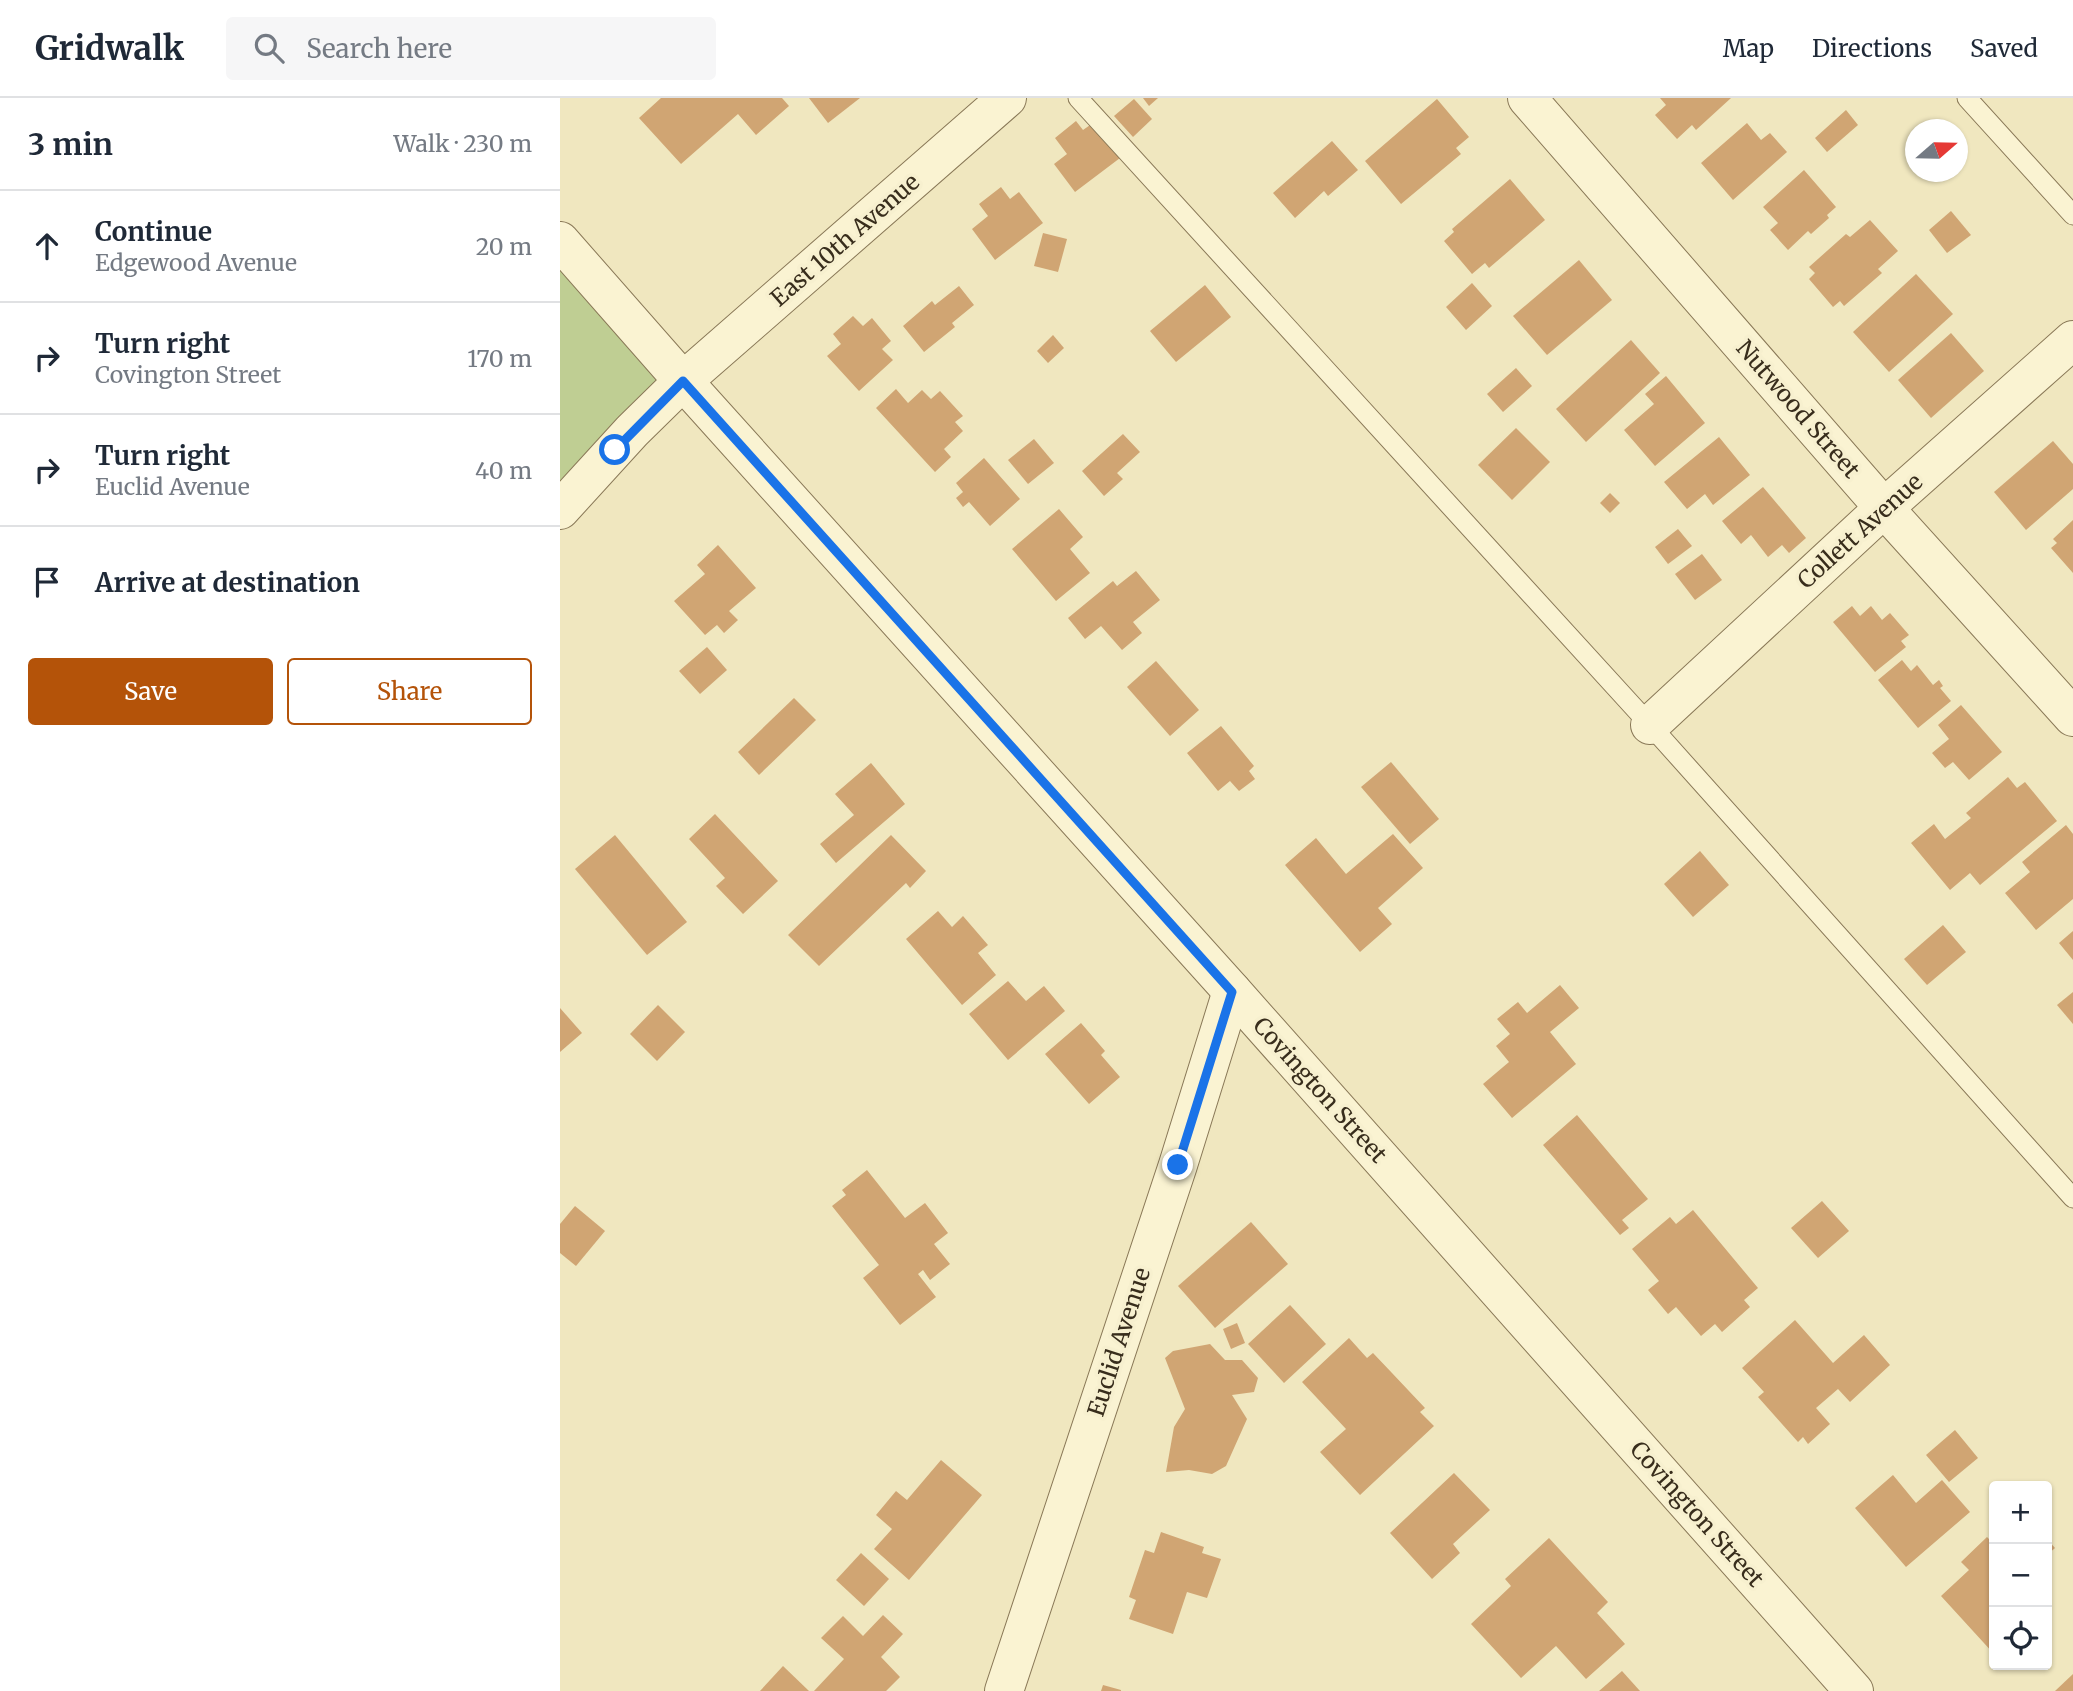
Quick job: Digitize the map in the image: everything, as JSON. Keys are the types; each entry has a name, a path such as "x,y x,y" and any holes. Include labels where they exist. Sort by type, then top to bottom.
{"street":[{"name":"East 10th Avenue","path":"560,510 632,431 683,381 1007,98"},
{"name":"Nutwood Street","path":"1527,98 1884,508 2073,717"},
{"name":"Covington Street","path":"560,241 1854,1691"},
{"name":"Collett Avenue","path":"1650,725 1884,508 2073,341"},
{"name":"Euclid Avenue","path":"1004,1691 1178,1165 1232,992"}],"lane":[{"path":"1078,98 1650,725 2073,1198"},
{"path":"1967,98 2073,215"}],"green space":[{"path":"560,242 683,381 560,513"}],"building":[{"path":"661,98 782,98 789,106 756,135 738,114 681,164 639,118"},
{"path":"809,98 860,98 828,123"},
{"path":"1143,98 1158,98 1149,106"},
{"path":"1660,98 1731,98 1696,130 1692,125 1677,139 1655,115 1666,105"},
{"path":"1134,99 1152,119 1133,137 1114,116"},
{"path":"1437,99 1469,137 1456,148 1461,154 1401,204 1365,161"},
{"path":"1846,110 1858,125 1827,152 1815,138"},
{"path":"1076,121 1083,130 1093,123 1120,158 1075,192 1054,164 1067,154 1055,138"},
{"path":"1747,123 1761,140 1770,133 1787,152 1733,200 1701,163"},
{"path":"1332,141 1358,170 1328,196 1324,191 1295,218 1273,193"},
{"path":"1804,170 1836,207 1827,215 1829,218 1811,234 1808,231 1788,250 1770,230 1778,223 1763,207"},
{"path":"1510,179 1545,220 1489,268 1485,263 1472,274 1444,241 1454,232 1452,229"},
{"path":"1001,187 1010,199 1019,192 1043,223 995,260 972,229 988,216 979,204"},
{"path":"1951,211 1971,235 1947,253 1929,230"},
{"path":"1870,220 1898,251 1878,269 1882,273 1844,306 1840,301 1833,307 1809,279 1815,273 1809,267 1846,234 1850,237"},
{"path":"1043,233 1067,239 1058,272 1034,266"},
{"path":"1579,260 1612,300 1547,355 1513,316"},
{"path":"1916,274 1953,314 1889,372 1853,332"},
{"path":"1472,283 1492,306 1466,330 1446,307"},
{"path":"1205,285 1231,317 1176,362 1150,331"},
{"path":"959,286 974,305 952,323 955,327 924,352 903,326 932,301 935,305"},
{"path":"853,316 863,326 872,318 891,341 882,349 893,360 859,391 827,356 841,344 833,334"},
{"path":"1951,333 1984,371 1931,418 1898,380"},
{"path":"1053,335 1064,348 1048,363 1037,351"},
{"path":"1631,340 1660,373 1586,442 1556,409"},
{"path":"1516,368 1532,386 1503,412 1487,394"},
{"path":"1666,376 1705,423 1655,466 1624,430 1654,404 1645,394"},
{"path":"896,389 908,403 922,390 931,399 940,391 963,416 955,422 963,431 944,449 951,457 935,472 876,408"},
{"path":"1516,428 1550,462 1512,500 1478,465"},
{"path":"1123,434 1140,452 1117,473 1123,479 1104,496 1082,471"},
{"path":"1719,437 1750,475 1713,505 1705,494 1687,509 1664,482"},
{"path":"1034,439 1054,463 1028,484 1008,460"},
{"path":"2053,441 2073,464 2073,489 2026,530 1994,492"},
{"path":"984,458 1020,499 990,526 969,502 963,507 956,498 963,492 956,483"},
{"path":"1763,487 1806,538 1789,553 1782,545 1768,557 1751,535 1741,544 1722,521"},
{"path":"1610,493 1620,503 1610,513 1600,503"},
{"path":"1059,509 1083,537 1070,549 1090,573 1056,601 1012,549"},
{"path":"2073,520 2073,573 2051,548 2057,543 2053,539"},
{"path":"1678,529 1692,546 1668,564 1655,547"},
{"path":"718,545 756,588 729,611 738,620 724,633 717,625 705,635 674,601 705,574 697,565"},
{"path":"1702,554 1722,580 1695,600 1675,574"},
{"path":"1136,571 1160,600 1133,622 1142,633 1122,650 1101,626 1085,639 1068,618 1113,581 1117,586"},
{"path":"1852,606 1860,616 1871,606 1882,620 1890,613 1909,635 1901,641 1906,647 1875,672 1833,622"},
{"path":"707,647 727,670 700,694 679,671"},
{"path":"1902,660 1911,671 1917,665 1933,685 1939,680 1943,686 1940,688 1951,701 1918,728 1878,680"},
{"path":"1156,661 1199,710 1170,736 1127,687"},
{"path":"794,698 816,720 759,775 738,752"},
{"path":"1961,705 2002,752 1969,780 1953,762 1945,768 1932,753 1949,739 1938,725"},
{"path":"1221,726 1254,766 1249,771 1255,779 1239,791 1230,781 1218,791 1187,753"},
{"path":"1391,762 1439,819 1410,844 1361,787"},
{"path":"871,763 905,804 836,863 820,844 854,815 835,794"},
{"path":"2008,777 2017,788 2025,782 2057,821 1980,885 1970,873 1950,890 1911,843 1934,824 1945,839 1971,818 1966,813"},
{"path":"715,814 778,881 743,914 716,886 725,878 689,839"},
{"path":"2066,825 2073,834 2073,899 2036,930 2005,893 2030,872 2022,862"},
{"path":"1393,834 1423,868 1378,908 1392,924 1360,952 1285,865 1316,838 1346,874"},
{"path":"615,835 687,922 647,955 575,869"},
{"path":"891,835 926,871 910,888 906,883 819,966 788,935"},
{"path":"1700,851 1729,885 1693,917 1664,884"},
{"path":"938,911 952,927 963,916 988,945 978,953 996,975 962,1005 906,939"},
{"path":"1943,925 1966,952 1927,985 1904,959"},
{"path":"2073,931 2073,960 2059,943"},
{"path":"1008,981 1026,1001 1044,986 1065,1011 1008,1060 969,1014"},
{"path":"1560,985 1579,1008 1550,1032 1576,1064 1512,1118 1483,1084 1509,1062 1496,1046 1510,1034 1497,1019 1518,1002 1527,1013"},
{"path":"2073,992 2073,1024 2057,1005"},
{"path":"658,1005 685,1032 657,1061 630,1034"},
{"path":"560,1008 582,1033 560,1052"},
{"path":"1081,1023 1105,1051 1101,1055 1120,1077 1089,1104 1045,1054"},
{"path":"1577,1115 1648,1199 1622,1220 1629,1228 1620,1235 1543,1145"},
{"path":"867,1170 905,1218 925,1203 948,1233 934,1244 950,1264 930,1280 923,1270 918,1274 936,1297 900,1325 863,1278 879,1265 832,1206 846,1195 842,1190"},
{"path":"1822,1201 1849,1231 1818,1258 1791,1228"},
{"path":"575,1206 605,1231 576,1266 560,1253 560,1224"},
{"path":"1693,1210 1758,1288 1744,1300 1750,1307 1722,1332 1715,1324 1701,1336 1676,1307 1668,1314 1648,1290 1659,1281 1632,1249 1670,1217 1676,1224"},
{"path":"1251,1222 1288,1264 1215,1328 1178,1286"},
{"path":"1290,1305 1326,1344 1284,1383 1248,1344"},
{"path":"1795,1320 1833,1363 1864,1335 1890,1365 1850,1402 1838,1389 1816,1408 1830,1424 1808,1444 1803,1437 1798,1442 1758,1397 1764,1392 1742,1368"},
{"path":"1237,1323 1245,1343 1231,1349 1223,1329"},
{"path":"1349,1338 1367,1358 1373,1353 1425,1408 1420,1412 1434,1426 1360,1495 1320,1452 1346,1429 1302,1382"},
{"path":"1210,1344 1225,1360 1242,1360 1258,1378 1254,1392 1232,1395 1247,1419 1226,1466 1212,1474 1189,1470 1166,1472 1174,1427 1185,1409 1165,1358 1173,1351"},
{"path":"1955,1430 1978,1458 1949,1482 1926,1455"},
{"path":"941,1460 982,1495 909,1580 874,1549 892,1529 876,1515 896,1491 907,1500"},
{"path":"1454,1473 1490,1510 1453,1544 1460,1553 1432,1579 1390,1533"},
{"path":"1893,1475 1916,1503 1942,1480 1970,1512 1906,1567 1855,1508"},
{"path":"1161,1532 1204,1547 1202,1553 1221,1559 1207,1598 1187,1592 1173,1634 1129,1619 1136,1600 1129,1597 1145,1550 1154,1553"},
{"path":"1987,1537 1989,1539 1989,1649 1941,1596 1969,1570 1961,1562"},
{"path":"1549,1538 1608,1602 1597,1613 1625,1644 1586,1679 1556,1646 1521,1678 1471,1624 1511,1586 1505,1579"},
{"path":"861,1553 889,1579 864,1606 836,1580"},
{"path":"883,1615 903,1634 881,1657 900,1677 886,1691 814,1691 844,1659 821,1638 843,1616 863,1636"},
{"path":"783,1666 809,1691 760,1691"},
{"path":"1622,1671 1640,1691 1599,1691"},
{"path":"2073,1674 2073,1691 2055,1691"},
{"path":"1103,1685 1121,1690 1121,1691 1101,1691"}],"route":[{"path":"615,450 683,381 1232,992 1178,1165"}]}
